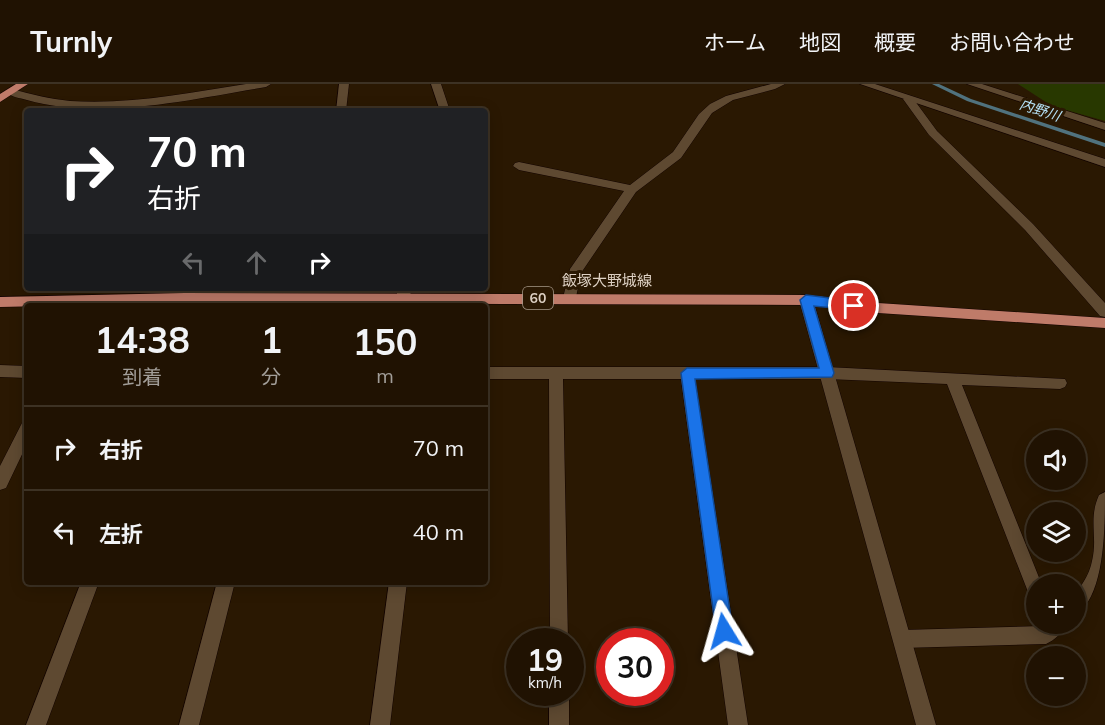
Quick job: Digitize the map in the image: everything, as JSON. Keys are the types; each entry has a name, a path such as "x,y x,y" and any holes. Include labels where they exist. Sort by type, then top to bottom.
{"main road":[{"path":"0,99 23,84"},
{"name":"飯塚大野城線","path":"0,302 404,293 570,298 806,300 878,308 1105,323"}],"street":[{"path":"11,92 29,99 71,104 133,102 266,84"},
{"path":"341,108 344,84"},
{"path":"436,84 444,108"},
{"path":"570,298 575,272 632,189 677,155 698,122 713,106 732,96 767,90 780,84"},
{"path":"865,84 1105,162"},
{"path":"972,84 1105,127"},
{"path":"908,99 933,133 1029,227 1105,312"},
{"path":"519,166 632,189"},
{"path":"806,300 926,725"},
{"path":"0,371 24,372"},
{"path":"488,373 827,373 1060,383"},
{"path":"556,373 559,628"},
{"path":"687,373 738,725"},
{"path":"952,378 1029,574"},
{"path":"0,483 24,434"},
{"path":"1086,594 1092,588 1102,556 1099,513 1105,500"},
{"path":"36,725 89,585"},
{"path":"189,725 225,585"},
{"path":"380,725 398,585"},
{"path":"902,639 1047,634"},
{"path":"559,706 559,725"}],"green space":[{"path":"1018,84 1105,84 1105,121 1052,106"}],"waterway":[{"name":"内野川","path":"935,84 969,100 1105,145"}],"route":[{"path":"724,631 687,373 827,373 806,300 854,306"}]}
